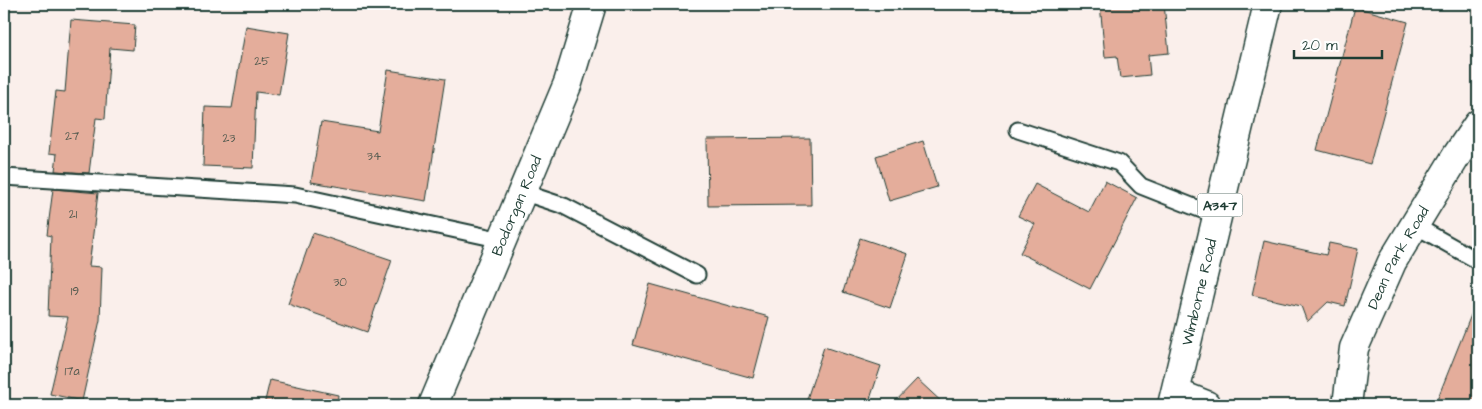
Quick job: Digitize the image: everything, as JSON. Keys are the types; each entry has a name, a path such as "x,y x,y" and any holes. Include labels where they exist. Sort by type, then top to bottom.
{"street":[{"name":"Bodorgan Road","path":"433,405 568,83 592,4"},
{"name":"Wimborne Road","path":"1174,399 1268,4"},
{"name":"Dean Park Road","path":"1347,405 1354,348 1392,262 1456,155 1478,124"},
{"path":"1174,399 1206,405"}],"lane":[{"path":"1018,130 1119,163 1141,186 1217,216"},
{"path":"4,177 295,195 502,240"},
{"path":"522,192 564,206 697,275"},
{"path":"1414,225 1478,261"}],"building":[{"path":"1100,4 1164,4 1169,53 1148,55 1150,75 1120,78 1117,56 1105,57"},
{"path":"1355,7 1408,22 1370,164 1317,150"},
{"path":"71,20 135,25 133,50 110,48 105,119 96,118 89,173 55,171 57,154 49,153 56,91 65,92"},
{"path":"246,26 289,33 279,95 256,92 253,168 203,166 205,107 232,108"},
{"path":"388,70 445,79 426,201 311,182 321,122 378,131"},
{"path":"810,138 811,205 708,206 707,139"},
{"path":"923,141 937,187 889,201 876,156"},
{"path":"1105,181 1137,198 1090,289 1020,253 1035,224 1018,216 1035,184 1089,212"},
{"path":"53,189 98,193 89,266 102,267 100,320 82,401 50,394 68,317 48,316 51,236 47,235"},
{"path":"313,233 392,260 367,332 288,304"},
{"path":"860,238 908,254 890,308 843,292"},
{"path":"1264,241 1326,255 1329,243 1358,249 1345,306 1328,302 1307,322 1301,306 1252,295"},
{"path":"650,284 769,317 753,378 633,345"},
{"path":"1477,300 1478,405 1435,405"},
{"path":"824,347 881,366 868,405 805,405"},
{"path":"917,379 945,405 892,405"},
{"path":"270,380 338,395 337,405 264,405"}]}
